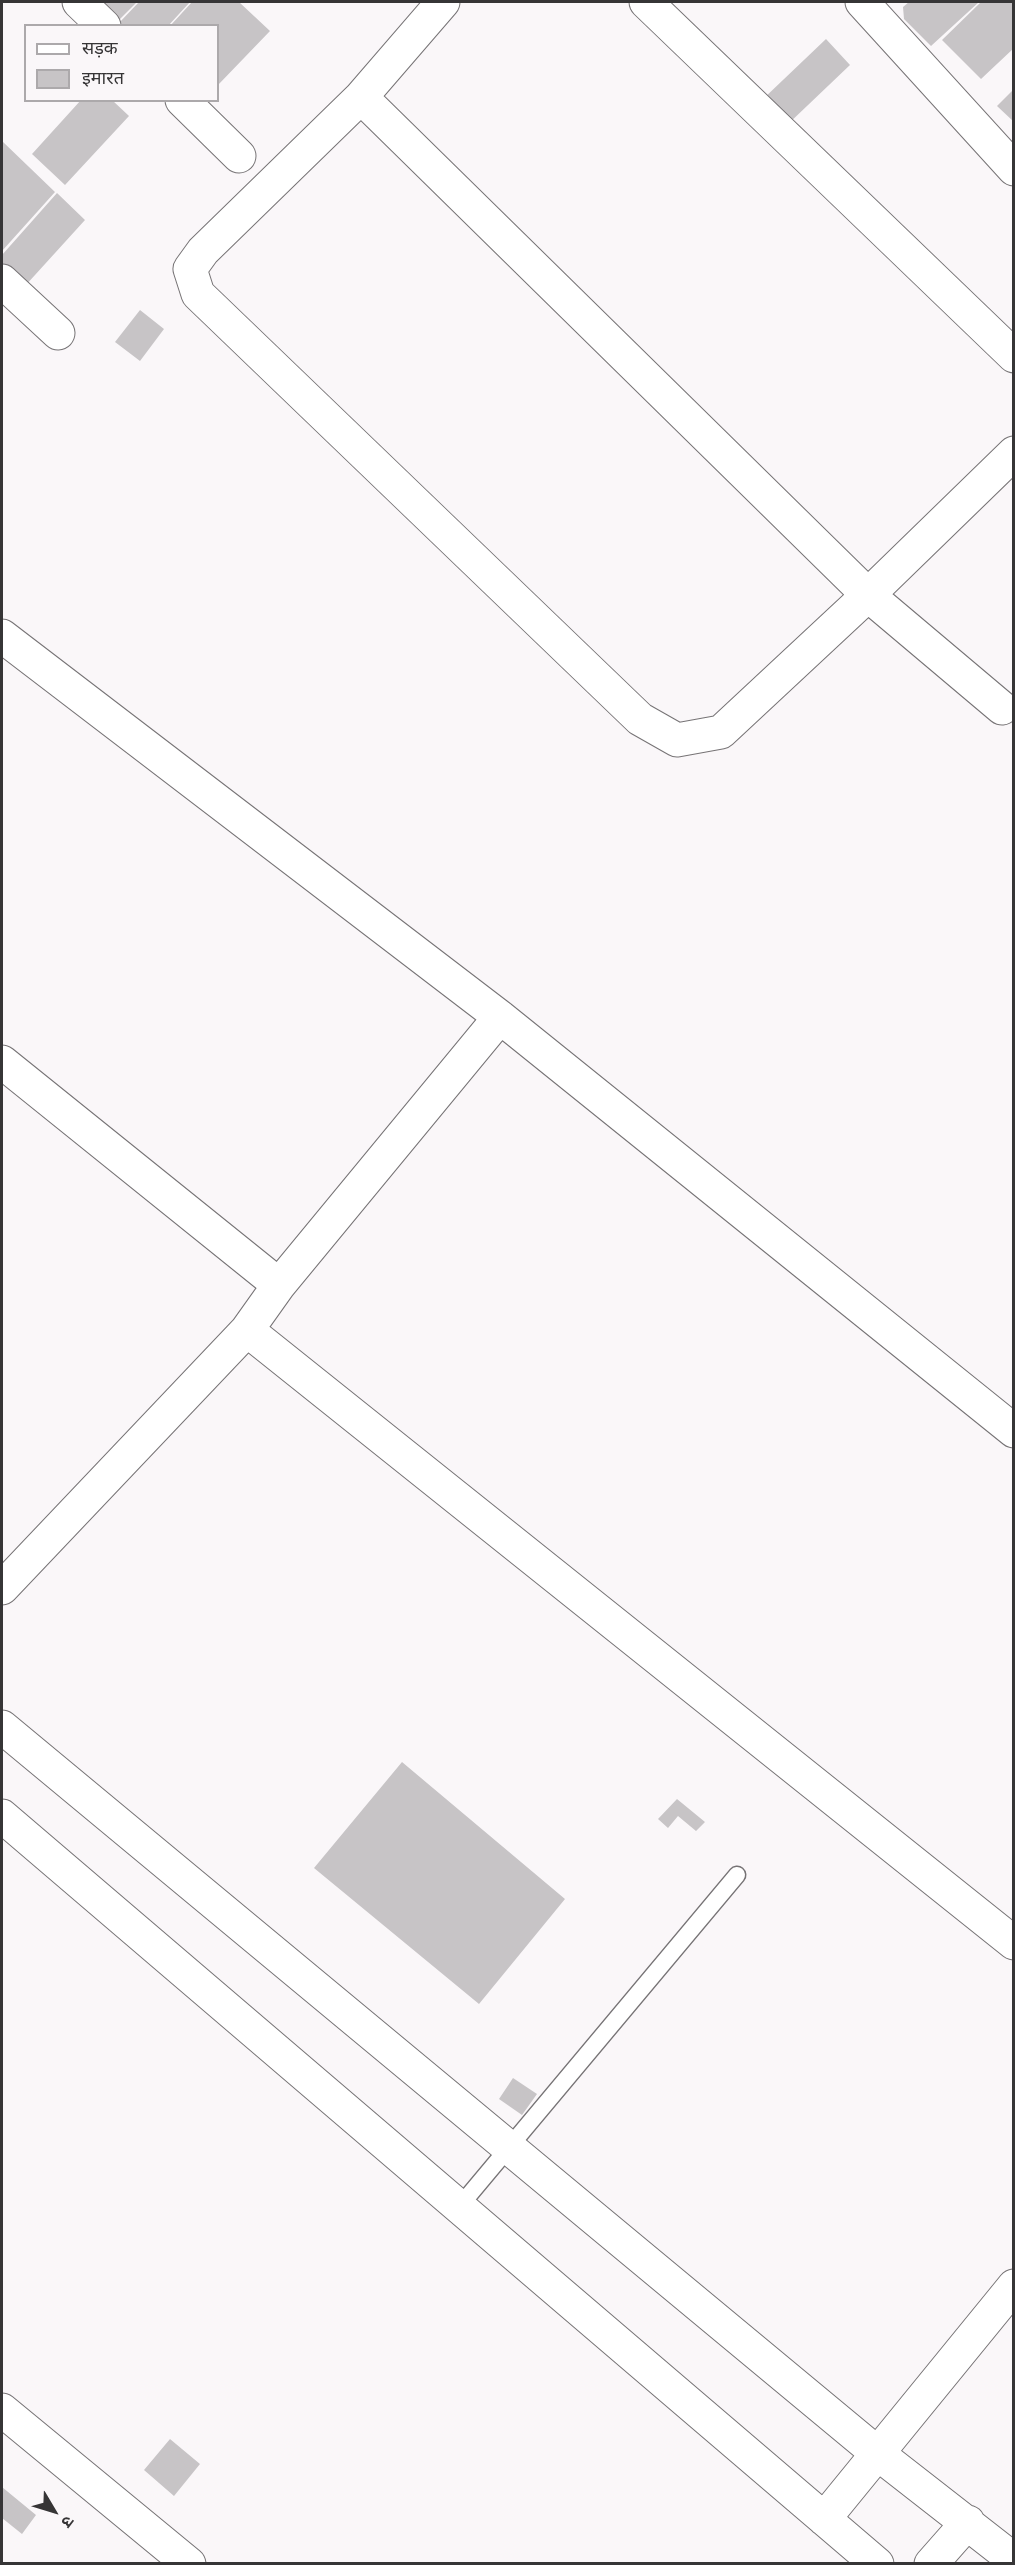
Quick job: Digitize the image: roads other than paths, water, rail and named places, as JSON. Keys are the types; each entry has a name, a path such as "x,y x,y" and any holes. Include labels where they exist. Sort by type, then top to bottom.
{"street":[{"path":"79,2 102,24"},
{"path":"443,2 361,97 203,251 190,269 198,294 640,719 678,740 721,732 868,595 1014,453"},
{"path":"646,2 1014,356"},
{"path":"862,2 1014,170"},
{"path":"361,97 868,595 1002,708"},
{"path":"184,102 239,156"},
{"path":"2,281 58,333"},
{"path":"2,636 500,1017 1014,1431"},
{"path":"2,1588 247,1330 279,1285 500,1017"},
{"path":"2,1062 279,1285"},
{"path":"247,1330 1014,1943"},
{"path":"2,1727 877,2453 1014,2560"},
{"path":"2,1816 877,2564"},
{"path":"824,2519 1014,2286"},
{"path":"2,2410 189,2564"},
{"path":"931,2564 968,2522"}],"lane":[{"path":"459,2207 737,1875"}]}
